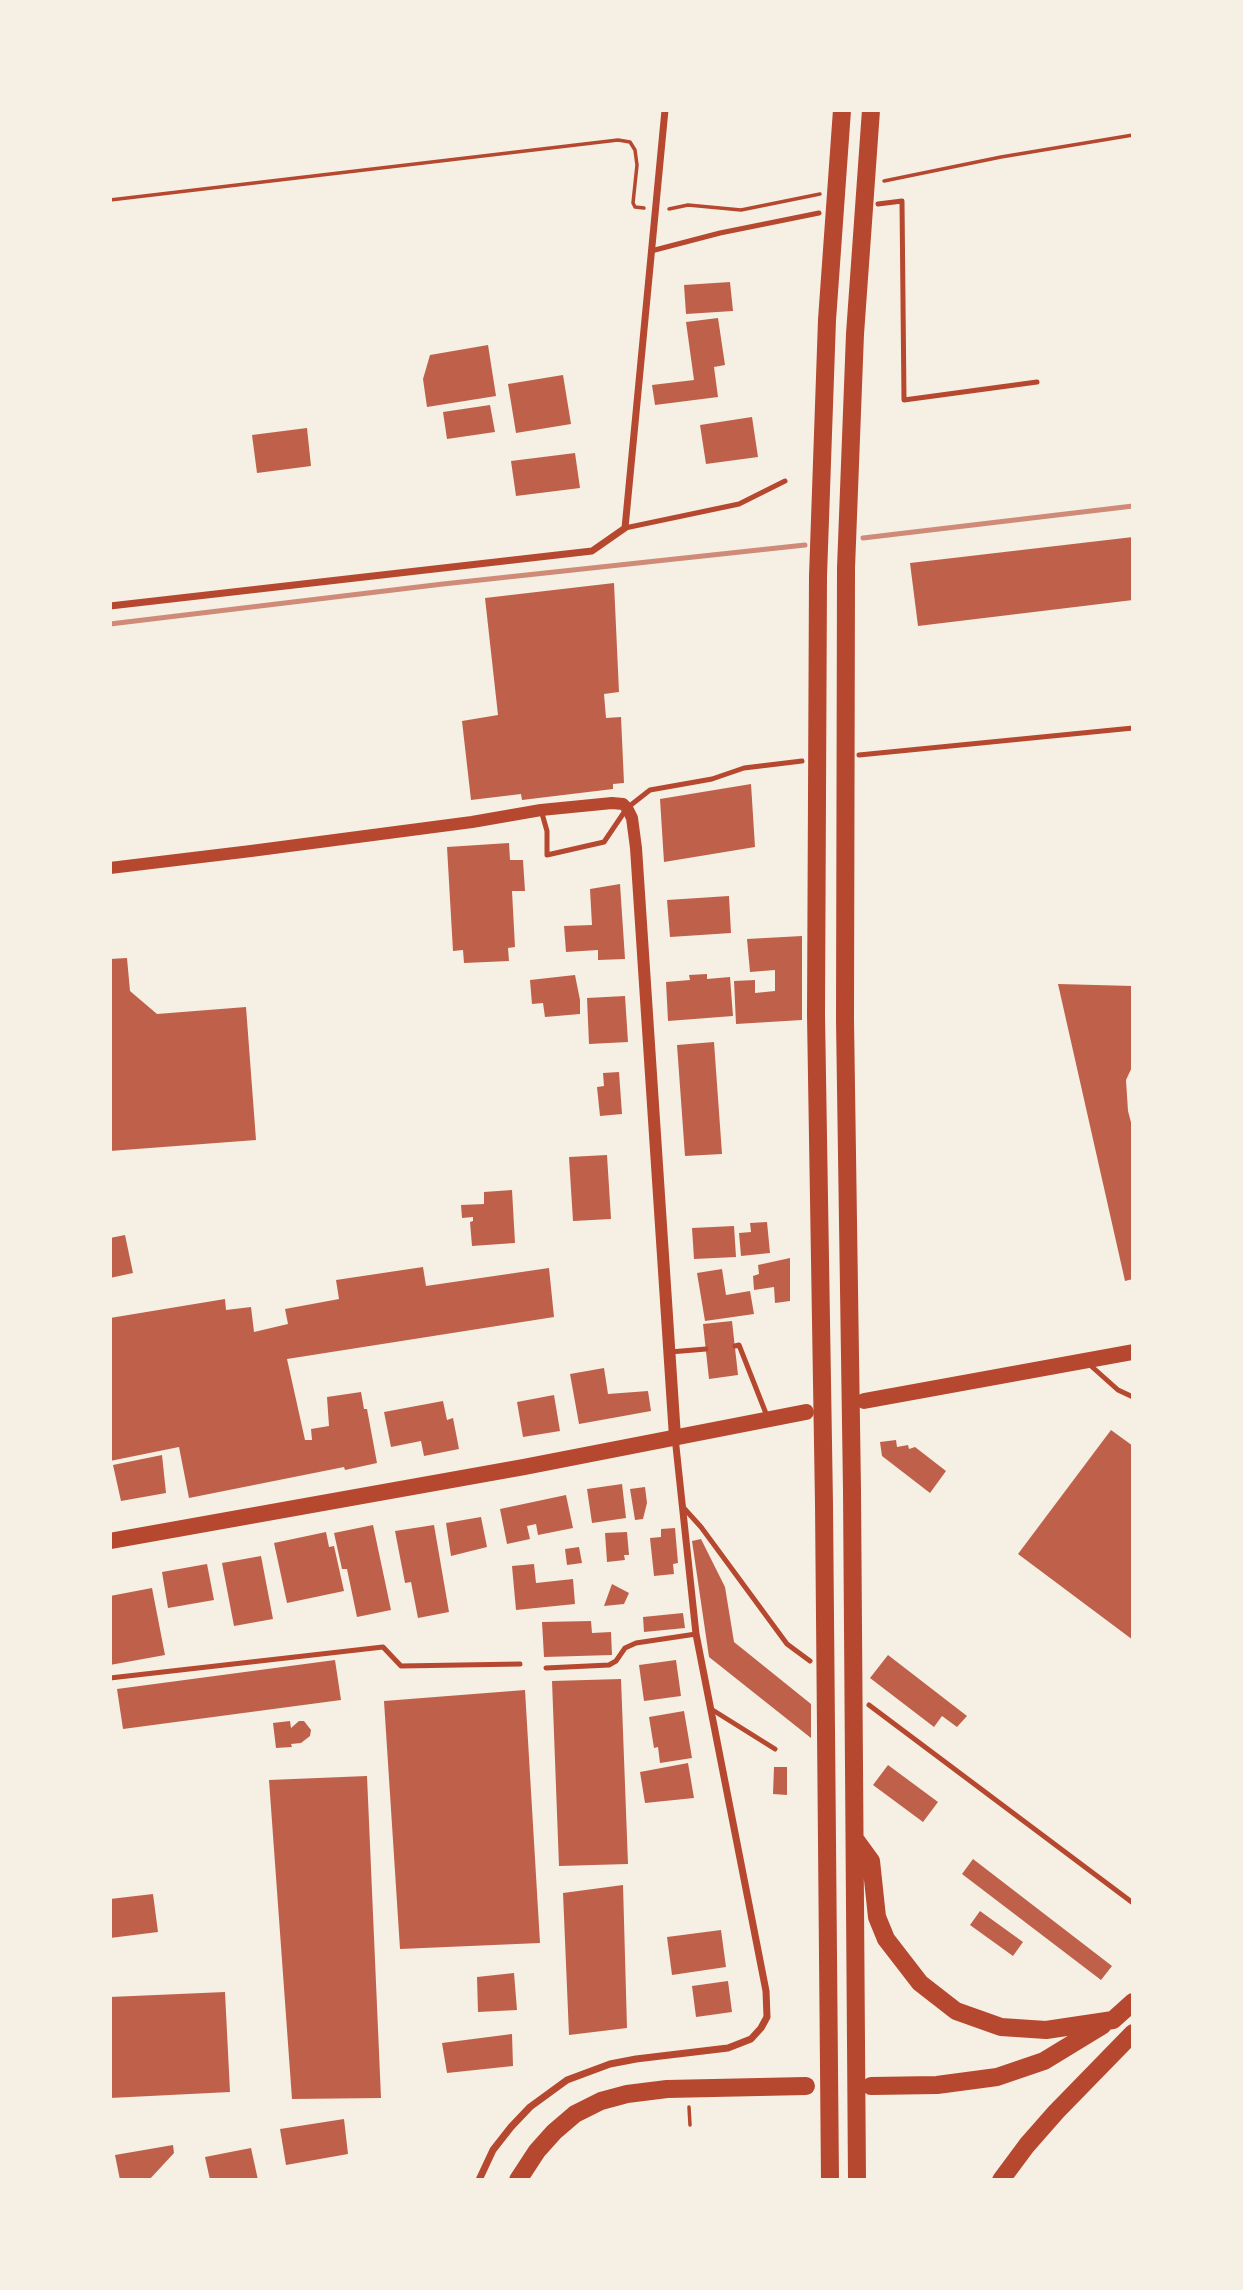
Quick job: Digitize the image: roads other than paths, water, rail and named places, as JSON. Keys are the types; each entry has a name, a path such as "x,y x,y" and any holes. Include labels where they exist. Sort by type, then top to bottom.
{"highway":[{"path":"830,2180 824,1504 816,1015 818,576 827,320 842,110"},
{"path":"857,2180 853,1504 845,1020 846,568 855,334 871,110"},
{"path":"855,1832 871,1861 877,1917 886,1939 920,1983 956,2011 975,2019 1012,2028 1046,2030 1113,2020 1133,2002"},
{"path":"871,2086 958,2083 1021,2071 1133,2011"},
{"path":"1001,2180 1056,2112 1133,2033"},
{"path":"518,2180 537,2151 554,2132 575,2115 601,2101 627,2094 667,2089 806,2086"}],"main road":[{"path":"864,1401 1133,1352"},
{"path":"110,1541 511,1469 806,1412"}],"street":[{"path":"110,606 592,551 625,528 665,110"},
{"path":"110,867 612,803 625,806 632,818 675,1437 696,1634 766,1991 767,2017 751,2039 727,2048 610,2064 568,2080 530,2106 510,2127 493,2150 479,2180"}],"lane":[{"path":"878,204 902,201 904,400 1037,382"},
{"path":"651,251 720,233 819,213"},
{"path":"625,528 739,504 785,481"},
{"path":"859,755 1133,728"},
{"path":"541,810 547,831 547,855 604,842 625,806 661,786 712,779 744,768 802,761"},
{"path":"735,1346 738,1345 768,1419"},
{"path":"669,1352 706,1349"},
{"path":"1084,1361 1118,1390 1133,1397"},
{"path":"682,1506 701,1527 787,1644 810,1661"},
{"path":"546,1668 609,1665 616,1661 625,1648 636,1643 696,1634"},
{"path":"110,1678 383,1647 401,1666 520,1664"},
{"path":"869,1705 1133,1903"},
{"path":"711,1709 775,1749"}],"railway":[{"path":"863,538 1133,506"},
{"path":"110,624 443,584 805,545"}]}
